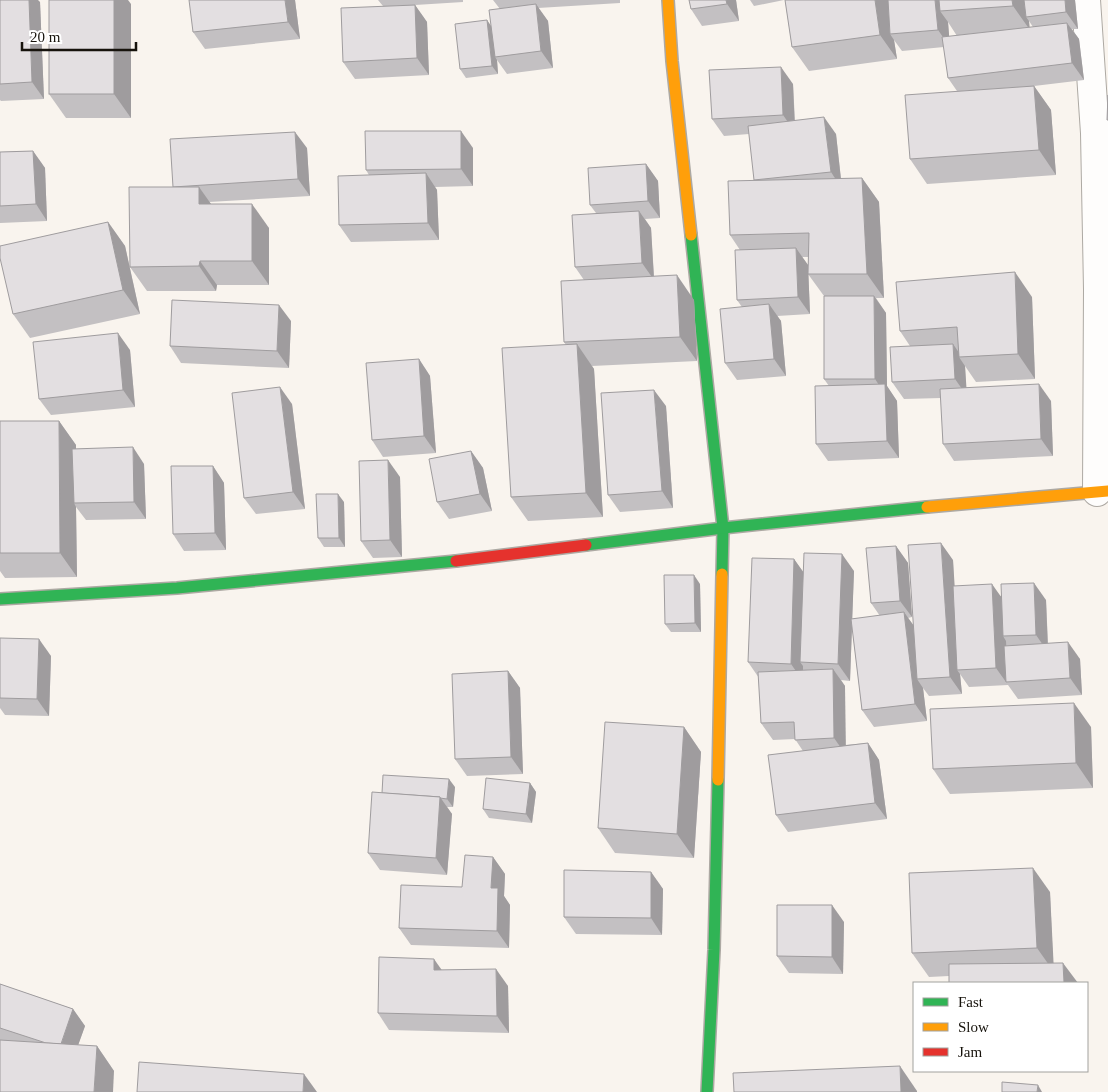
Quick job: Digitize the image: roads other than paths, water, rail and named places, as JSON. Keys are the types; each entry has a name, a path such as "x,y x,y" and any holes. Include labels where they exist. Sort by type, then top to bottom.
{"street":[{"path":"668,0 672,61 723,528 714,950 707,1092"},
{"path":"0,599 177,588 413,566 723,528 953,504 1103,491 1095,152 1086,0"}]}
